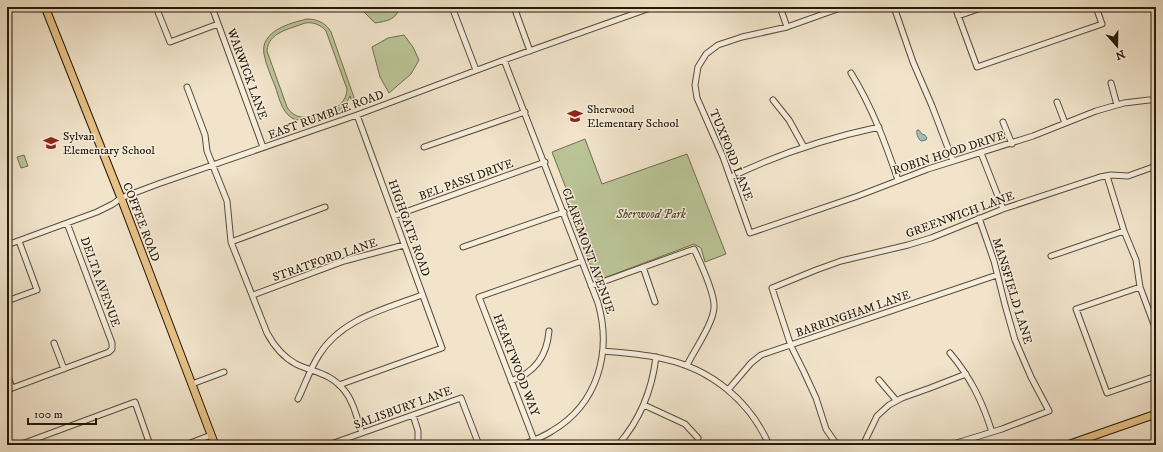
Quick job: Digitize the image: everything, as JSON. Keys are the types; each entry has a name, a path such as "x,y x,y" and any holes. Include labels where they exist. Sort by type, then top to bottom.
{"main road":[{"name":"COFFEE ROAD","path":"46,7 121,198 215,445"},
{"path":"1067,445 1156,414"}],"street":[{"path":"156,7 170,42 218,24"},
{"name":"WARWICK LANE","path":"212,7 263,147"},
{"path":"452,7 476,70"},
{"path":"514,7 530,51"},
{"name":"EAST RUMBLE ROAD","path":"7,245 97,212 121,198 212,164 357,115 476,70 646,8 653,7"},
{"path":"780,7 787,27 844,7"},
{"path":"894,7 913,62 935,113 953,161"},
{"path":"955,7 977,68 1102,24 1096,7"},
{"path":"958,16 984,7"},
{"name":"TUXFORD LANE","path":"750,233 730,177 700,105 695,85 697,72 706,54 718,45 742,37 787,27"},
{"name":"CLAREMONT AVENUE","path":"504,60 545,162 582,261 601,314 604,337 602,361 596,381 581,405 563,424 553,431 522,445"},
{"path":"850,73 868,103 879,127 898,180"},
{"path":"1111,83 1117,105"},
{"path":"187,86 205,135 207,151 227,201 231,242 267,333 275,346 288,359 328,376 339,385 349,398 362,433"},
{"path":"773,100 789,120 804,147"},
{"name":"ROBIN HOOD DRIVE","path":"750,233 858,196 953,161 1012,144 1065,123 1117,105 1156,100"},
{"path":"1057,102 1065,123"},
{"path":"424,148 525,112"},
{"name":"HIGHGATE ROAD","path":"339,385 442,348 357,115"},
{"path":"1003,122 1012,144"},
{"path":"730,177 762,162 804,147 879,127"},
{"path":"981,153 1003,208"},
{"name":"BEL PASSI DRIVE","path":"394,216 545,162"},
{"name":"GREENWICH LANE","path":"791,346 772,288 841,261 919,241 953,230 1003,208 1107,176 1128,176 1156,166"},
{"path":"1107,176 1124,231 1136,260 1140,287 1156,330"},
{"path":"231,242 325,207"},
{"path":"463,247 564,212"},
{"name":"MANSFIELD LANE","path":"979,218 989,246 1015,340 1031,377 1049,411 992,432"},
{"name":"DELTA AVENUE","path":"64,369 109,352 112,349 112,344 67,223"},
{"path":"1051,256 1124,231"},
{"path":"7,301 37,290 19,241"},
{"name":"STRATFORD LANE","path":"253,295 344,261 404,245"},
{"path":"591,286 694,249 713,297 714,307 712,317 687,365"},
{"name":"HEARTWOOD WAY","path":"534,440 479,297 582,261"},
{"path":"643,267 655,302"},
{"name":"BARRINGHAM LANE","path":"728,390 755,359 761,355 997,275"},
{"path":"1140,287 1076,309 1107,393 1156,376"},
{"path":"298,399 324,348 338,333 363,317 422,295"},
{"path":"511,381 526,374 537,364 547,347 549,331"},
{"path":"7,374 10,389 64,369 54,343"},
{"path":"791,346 816,398 826,429 837,445"},
{"path":"603,351 656,357 687,365 710,377 739,399 753,415 769,445"},
{"path":"950,353 966,374 979,397 992,432 950,445"},
{"path":"619,445 644,405 652,380 656,357"},
{"path":"192,384 224,372"},
{"path":"863,445 877,416 889,404 966,374"},
{"path":"879,380 896,400"},
{"name":"SALISBURY LANE","path":"328,445 461,398 479,445"},
{"path":"18,445 135,402 150,445"},
{"path":"644,405 685,424 698,438"},
{"path":"413,415 418,431 418,445"},
{"path":"185,445 211,435"}],"green space":[{"path":"359,7 400,7 396,15 390,19 375,23"},
{"path":"307,19 314,20 321,22 329,29 357,106 354,107 350,96 341,109 317,119 303,121 297,120 285,112 267,66 264,46 271,34 278,29","holes":["308,23 319,25 326,31 347,89 342,103 338,106 316,115 302,117 294,115 287,107 267,51 271,39 276,35 287,29"]},
{"path":"404,35 413,47 419,60 411,74 389,93 380,77 372,47 388,38"},
{"name":"Sherwood Park","path":"585,139 602,184 687,154 726,254 705,262 701,248 694,244 599,280 595,278 566,197 569,196 552,152"},
{"path":"24,155 28,166 21,168 17,157"}],"water":[{"path":"917,130 925,135 927,138 926,140 920,140"}],"place":[{"name":"Sherwood Elementary School","path":"575,116"},
{"name":"Sylvan Elementary School","path":"51,143"}]}
